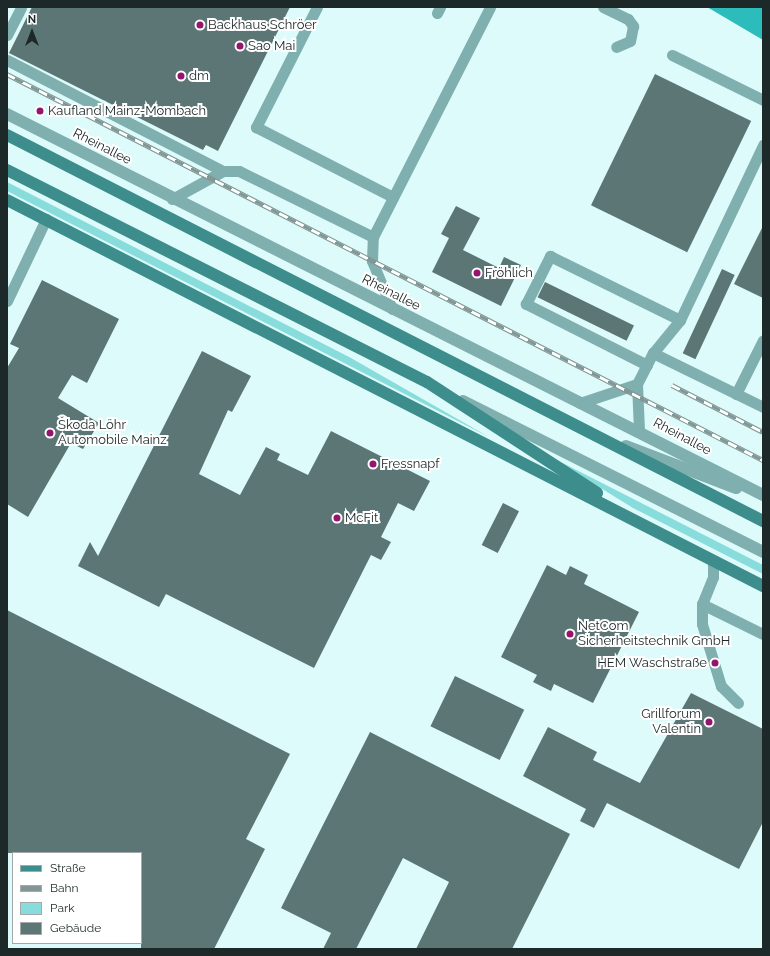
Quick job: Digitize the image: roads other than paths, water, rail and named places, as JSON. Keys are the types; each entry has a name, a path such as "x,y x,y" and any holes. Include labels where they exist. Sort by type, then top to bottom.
{"main road":[{"name":"Rheinallee","path":"7,135 763,521"},
{"path":"7,170 427,382 682,545"},
{"path":"7,200 763,586"}],"street":[{"name":"Rheinallee","path":"7,114 172,199 580,403 639,430 763,495"},
{"path":"427,382 763,552"},
{"name":"Rheinallee","path":"591,433 763,498"}],"lane":[{"path":"7,35 21,7"},
{"path":"317,7 256,128 394,197"},
{"path":"392,309 372,260 373,237 490,7"},
{"path":"603,7 628,20 633,26 630,41 616,47"},
{"path":"672,55 763,100"},
{"path":"7,60 223,171 239,171 373,237"},
{"path":"639,430 637,384 654,353 680,320 763,146"},
{"path":"172,199 223,171"},
{"path":"7,301 46,220"},
{"path":"647,365 526,304 550,256 680,320"},
{"path":"736,394 763,340"},
{"path":"654,353 763,407"},
{"path":"580,403 637,384"},
{"path":"713,561 711,583 702,604 704,636 718,678 726,693 738,703"},
{"path":"702,604 763,634"}],"railway":[{"path":"7,74 763,460"},
{"path":"672,385 763,432"}],"place":[{"name":"Backhaus Schröer","path":"200,25"},
{"name":"Sao Mai","path":"240,46"},
{"name":"dm","path":"181,76"},
{"name":"Kaufland Mainz-Mombach","path":"40,111"},
{"name":"Fröhlich","path":"477,273"},
{"name":"Škoda Löhr Automobile Mainz","path":"50,433"},
{"name":"Fressnapf","path":"373,464"},
{"name":"McFit","path":"337,518"},
{"name":"NetCom Sicherheitstechnik GmbH","path":"570,634"},
{"name":"HEM Waschstraße","path":"715,663"},
{"name":"Grillforum Valentin","path":"709,722"}]}
